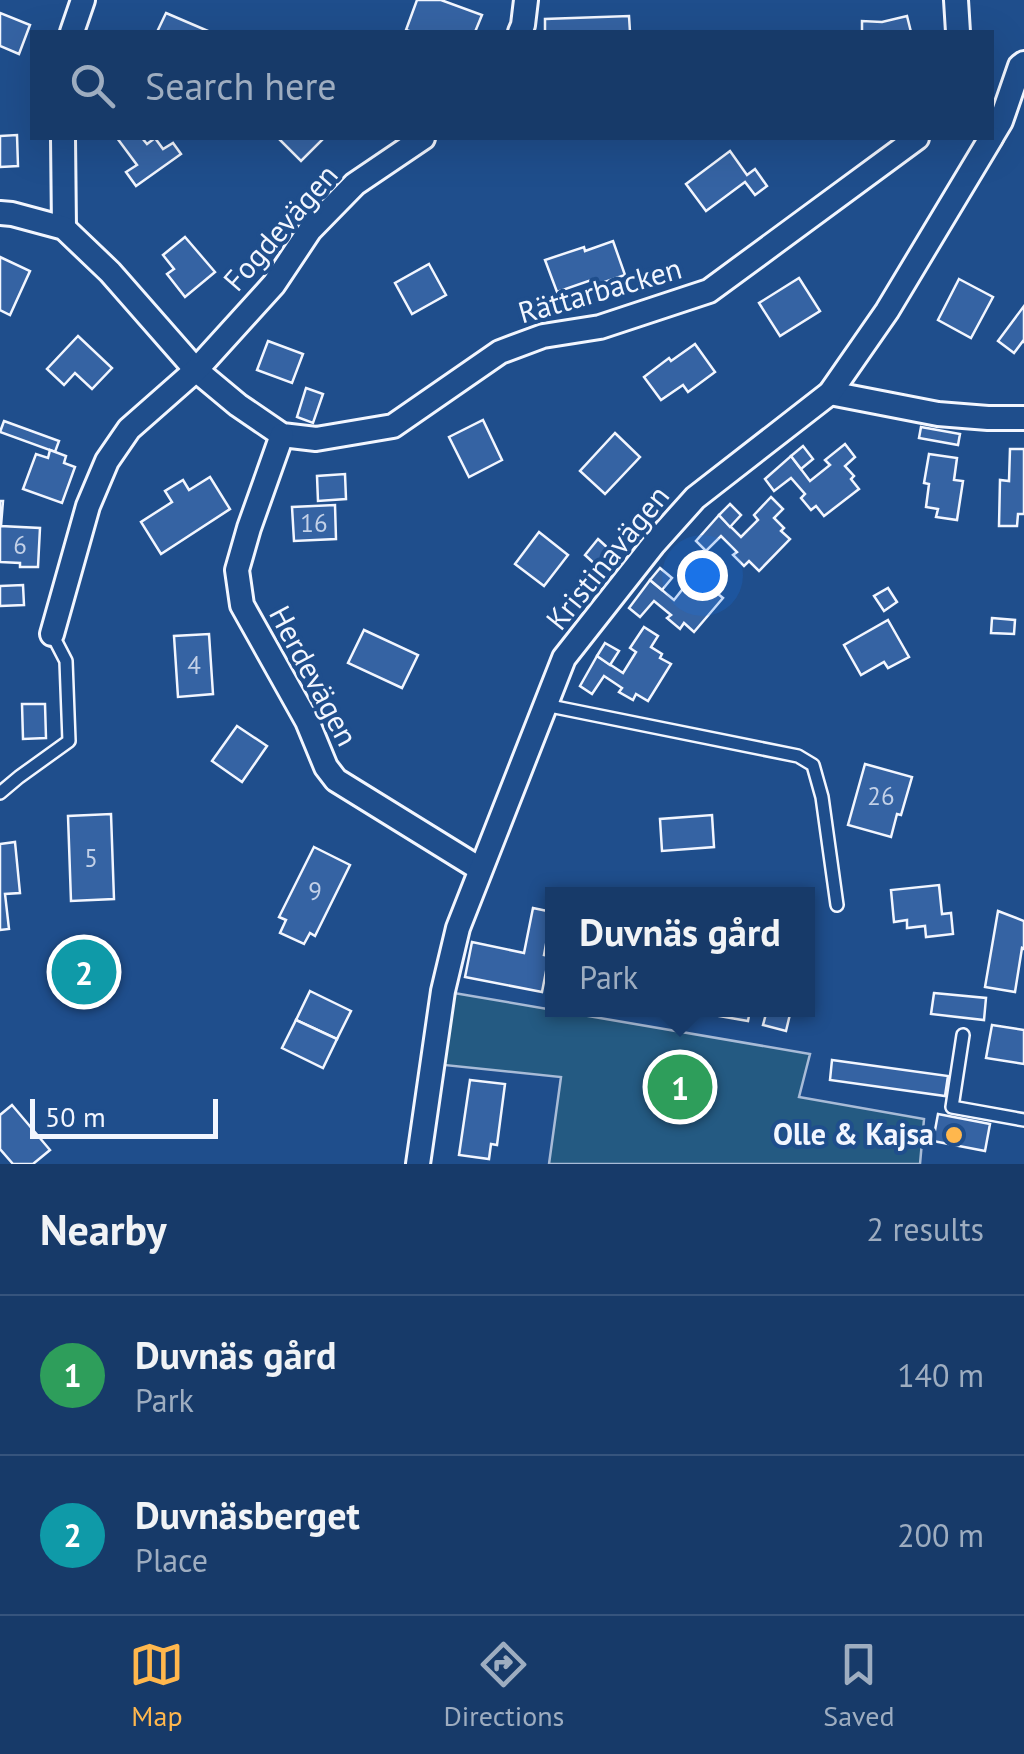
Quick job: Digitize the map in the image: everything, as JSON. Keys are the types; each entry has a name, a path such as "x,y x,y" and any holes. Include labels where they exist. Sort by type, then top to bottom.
{"street":[{"path":"73,30 83,0"},
{"path":"521,30 526,0"},
{"path":"956,0 958,30"},
{"path":"994,84 1022,64"},
{"name":"Kristinavägen","path":"994,132 1022,64"},
{"path":"63,140 64,228"},
{"name":"Fogdevägen","path":"52,634 88,506 107,460 129,429 196,370 274,284 310,230 355,184 420,140"},
{"name":"Rättarbacken","path":"282,435 316,439 394,426 500,352 543,336 600,328 710,291 915,140"},
{"name":"Kristinavägen","path":"418,1164 442,991 458,928 564,658 695,498 830,394 887,311 989,140"},
{"path":"0,213 64,228 110,272 196,370 282,435"},
{"path":"830,394 938,414 1024,418"},
{"name":"Herdevägen","path":"282,435 238,570 242,604 336,780 480,869"}],"lane":[{"path":"0,793 69,741 66,661 52,634"},
{"path":"545,705 798,756 812,765 822,798 838,905"},
{"path":"963,1035 952,1106 1024,1120"}],"shaded area":[{"path":"454,993 545,1009 545,1017 594,1017 810,1054 799,1097 924,1119 920,1164 549,1164 561,1077 444,1065"}],"building":[{"path":"417,0 441,0 482,15 476,30 406,30"},
{"path":"0,13 30,25 19,54 0,46"},
{"path":"166,13 206,30 158,30"},
{"path":"629,16 630,30 545,30 545,19"},
{"path":"907,16 910,30 862,30 862,21 882,22"},
{"path":"17,135 18,166 0,167 0,136"},
{"path":"118,140 144,140 147,144 156,140 163,149 173,143 181,154 136,186 126,172 137,165"},
{"path":"280,140 322,140 301,161"},
{"path":"730,151 747,175 755,169 767,186 755,195 745,182 706,211 686,184"},
{"path":"185,237 215,272 185,297 167,274 174,269 163,255"},
{"path":"613,241 625,275 596,285 594,279 557,292 545,260"},
{"path":"0,257 30,271 10,315 0,310"},
{"path":"429,264 446,295 412,314 395,283"},
{"path":"799,278 820,311 780,336 759,303"},
{"path":"959,279 993,297 971,338 938,320"},
{"path":"1024,306 1024,342 1014,353 998,341"},
{"path":"78,336 112,368 92,389 75,373 64,385 47,369"},
{"path":"268,341 303,354 292,383 257,370"},
{"path":"695,344 715,372 688,392 683,385 661,400 644,377"},
{"path":"306,388 323,394 313,423 297,417"},
{"path":"483,420 502,460 469,477 449,437"},
{"path":"4,421 59,441 55,452 0,432"},
{"path":"921,427 960,434 958,445 919,438"},
{"path":"615,433 640,457 605,494 580,471"},
{"path":"845,444 855,457 845,466 859,489 824,516 816,506 811,510 801,498 805,494 791,478 774,491 765,479 791,456 810,481 830,465 825,460"},
{"path":"803,446 813,459 801,469 791,456"},
{"path":"1010,449 1024,449 1024,514 1018,514 1017,526 999,526 1000,480 1009,481"},
{"path":"50,450 66,456 64,463 75,467 62,503 23,489 36,454 48,458"},
{"path":"929,454 957,458 954,480 963,481 957,520 936,517 938,509 926,507 929,484 924,483"},
{"path":"345,474 346,499 318,501 317,476"},
{"path":"210,477 230,509 161,554 141,522 172,502 165,491 183,480 189,490"},
{"path":"771,497 783,509 774,518 790,539 759,571 749,561 744,566 721,536 706,551 696,541 719,515 741,537 758,520 754,515"},
{"path":"0,501 1,526 40,528 38,567 0,562"},
{"path":"730,504 741,515 730,527 719,515"},
{"path":"335,505 336,539 294,541 292,507"},
{"path":"539,532 568,555 544,586 515,564"},
{"path":"598,539 610,550 597,566 585,555"},
{"path":"700,558 713,569 705,578 723,598 694,632 684,623 680,629 654,601 640,617 629,608 650,580 674,600 689,581 684,577"},
{"path":"660,568 672,578 662,590 650,580"},
{"path":"23,585 24,605 0,606 0,586"},
{"path":"888,588 897,602 884,611 874,596"},
{"path":"992,618 1015,620 1014,634 991,633"},
{"path":"888,620 909,657 888,668 884,662 861,675 844,645"},
{"path":"644,627 658,636 651,647 671,664 648,701 636,694 633,700 604,676 592,694 580,686 597,656 623,673 636,652 630,648"},
{"path":"364,630 418,655 402,688 348,663"},
{"path":"209,634 213,694 178,697 174,636"},
{"path":"605,643 619,651 610,665 597,656"},
{"path":"22,704 45,704 46,738 23,739"},
{"path":"237,726 267,746 242,782 212,761"},
{"path":"865,764 912,777 891,837 848,825"},
{"path":"111,814 114,899 71,901 68,816"},
{"path":"712,815 714,847 662,851 660,819"},
{"path":"15,842 20,893 5,894 9,929 0,930 0,844"},
{"path":"314,847 350,865 315,936 310,933 304,944 280,933 286,920 279,917"},
{"path":"939,885 942,914 951,913 953,934 926,937 925,926 907,928 907,920 894,922 891,890"},
{"path":"533,908 545,911 542,992 465,977 472,942 524,953"},
{"path":"998,911 1024,921 1024,949 1015,992 985,987"},
{"path":"310,991 351,1011 337,1039 296,1020"},
{"path":"934,993 986,998 984,1020 931,1014"},
{"path":"765,1017 789,1017 786,1031 763,1025"},
{"path":"296,1020 337,1039 323,1068 282,1048"},
{"path":"992,1025 1024,1030 1024,1064 986,1058"},
{"path":"832,1060 948,1076 945,1096 830,1080"},
{"path":"470,1080 505,1084 497,1145 491,1144 489,1159 459,1155"},
{"path":"12,1105 50,1150 33,1164 13,1164 0,1149 0,1115"},
{"path":"938,1114 990,1124 985,1151 933,1141"}],"place":[{"name":"Duvnäsberget","path":"84,972"},
{"name":"Duvnäs gård","path":"680,1087"},
{"name":"Olle & Kajsa","path":"954,1135"}]}
